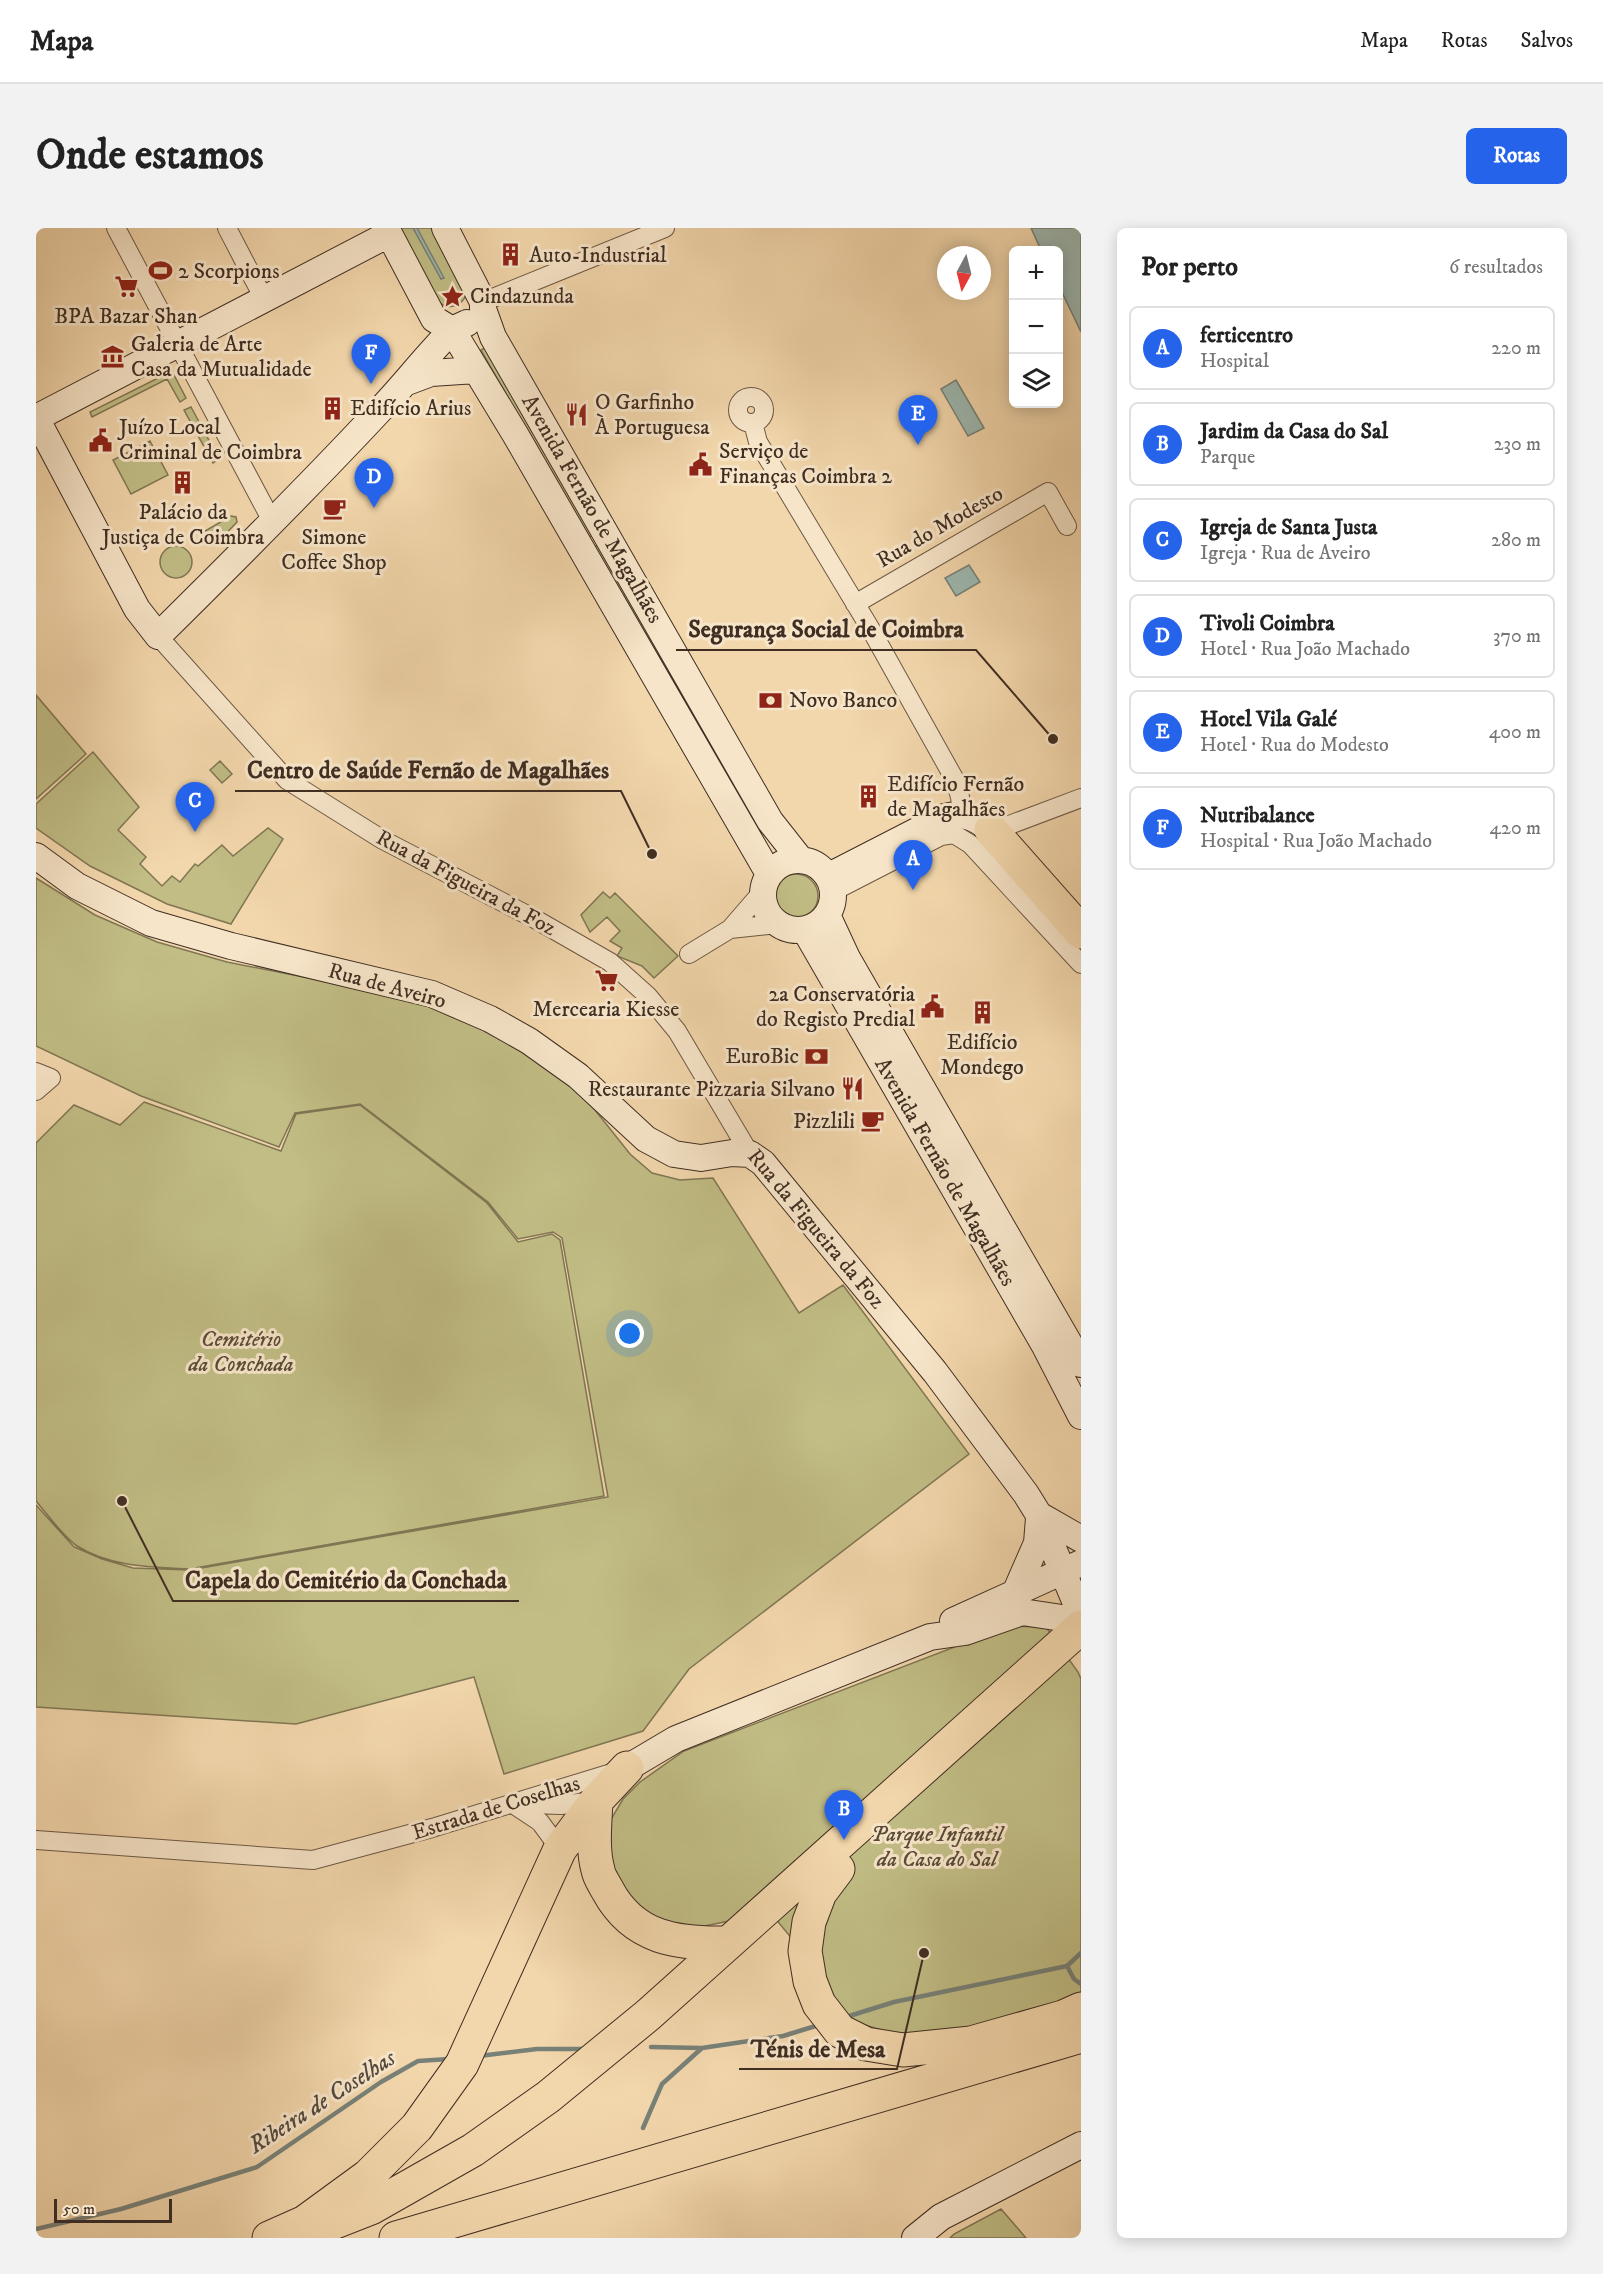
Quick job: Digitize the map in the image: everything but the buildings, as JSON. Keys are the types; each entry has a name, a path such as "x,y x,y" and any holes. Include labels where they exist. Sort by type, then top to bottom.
{"highway":[{"path":"991,830 1080,930"},
{"path":"294,2238 370,2208 473,2150 548,2097 744,1936 1081,1626"},
{"path":"346,2238 379,2224 477,2169 567,2102 656,2029 744,1936 838,1869 1068,1666 1081,1660"},
{"path":"269,2238 305,2222 368,2176 417,2127 462,2064 560,1849 596,1801 627,1768"},
{"path":"596,1801 594,1830 598,1872 618,1908 651,1934 691,1944 744,1936"},
{"path":"838,1869 820,1893 809,1922 805,1951 810,1981 819,2004 840,2031 866,2044 903,2050 971,2043 1063,2017 1081,2009"},
{"path":"396,2238 1081,2036"}],"main road":[{"name":"Avenida Fernão de Magalhães","path":"445,228 483,306 493,337 770,820 800,859"},
{"path":"387,231 264,299 36,418 137,609 158,636 273,523 407,382 434,348 452,330 477,317 483,306"},
{"name":"Avenida Fernão de Magalhães","path":"387,231 434,319 452,330 520,441 766,883"},
{"path":"407,382 432,373 476,370"},
{"path":"830,894 821,867 811,861 800,859 783,862 766,883 764,904 769,915 777,924 791,929 805,930 814,927 830,894 944,817 962,814 975,818 991,830"},
{"name":"Rua de Aveiro","path":"36,856 77,886 151,923 231,946 432,994 490,1019 529,1041 578,1076 646,1140 674,1154 700,1158 750,1154"},
{"name":"Avenida Fernão de Magalhães","path":"830,894 843,951 1081,1364"},
{"name":"Avenida Fernão de Magalhães","path":"805,930 1045,1346 1081,1416"},
{"name":"Rua da Figueira da Foz","path":"750,1154 763,1163 935,1372 1026,1494 1071,1567 1081,1615"},
{"path":"1016,1591 1037,1543 1039,1515 1081,1539"},
{"path":"930,1637 952,1621 1071,1567"},
{"path":"930,1637 965,1632 1022,1612 1062,1618 1081,1626"},
{"name":"Estrada de Coselhas","path":"627,1768 676,1739 930,1637"},
{"path":"915,2238 941,2217 1081,2145"}],"street":[{"path":"116,228 273,523"},
{"path":"226,228 264,299"},
{"path":"483,306 665,228"},
{"path":"753,423 758,442 855,604 955,780 962,814"},
{"name":"Rua do Modesto","path":"855,604 1048,492 1067,526"},
{"name":"Rua da Figueira da Foz","path":"158,636 287,780 383,840 535,919 610,962 648,996 677,1031 750,1154"},
{"path":"991,830 1081,798"},
{"path":"830,894 941,836 954,834 970,844 1081,964"},
{"path":"688,954 730,929 766,883"},
{"path":"730,929 777,924"},
{"path":"36,1072 51,1078 36,1091"},
{"name":"Estrada de Coselhas","path":"36,1840 313,1860 513,1804 627,1768"},
{"path":"513,1804 561,1805 596,1801"},
{"path":"513,1804 540,1822 560,1849"}],"green space":[{"path":"395,228 435,228 467,294 462,301 455,306 439,303"},
{"path":"486,347 594,534 588,538 481,350"},
{"path":"168,373 174,375 186,398 180,402 167,379 92,417 90,412"},
{"path":"191,407 219,459 213,463 184,410"},
{"path":"150,441 168,475 131,494 113,460"},
{"path":"231,516 236,517 237,522 215,545 207,546 202,537 205,531"},
{"path":"599,544 758,821 753,824 594,547"},
{"path":"176,546 187,551 192,562 187,573 176,578 165,573 160,562 165,551"},
{"path":"36,695 86,754 36,799"},
{"path":"93,752 139,807 118,830 146,857 140,864 162,886 172,876 180,882 195,864 198,866 222,845 233,856 268,828 283,839 231,924 167,904 90,866 36,828 36,804"},
{"path":"220,761 232,774 222,783 210,770"},
{"path":"796,874 805,875 812,880 817,887 817,905 812,912 805,917 796,918 787,917 780,912 775,905 774,896 775,887 780,880 787,875"},
{"path":"36,878 95,915 157,942 227,962 441,1006 510,1038 566,1078 630,1154 652,1173 680,1180 713,1178 799,1313 843,1285 969,1454 689,1669 643,1731 504,1774 474,1677 296,1724 36,1707 36,1505 74,1547 102,1559 133,1568 190,1570 608,1497 562,1238 553,1232 518,1239 488,1202 360,1104 295,1113 279,1147 141,1096 36,1046"},
{"path":"603,892 610,898 615,893 678,956 654,978 642,966 617,956 622,948 610,941 620,931 607,917 590,932 581,915"},
{"name":"Cemitério da Conchada","path":"144,1102 281,1151 296,1114 360,1105 487,1203 518,1242 552,1234 560,1240 604,1496 189,1569 117,1562 90,1553 72,1542 36,1501 36,1143 74,1105 120,1125"},
{"name":"Parque Infantil da Casa do Sal","path":"1009,1626 1046,1627 1081,1679 1081,1992 1058,2005 969,2030 905,2037 848,2020 818,1970 759,1899 729,1921 685,1930 650,1922 621,1896 605,1859 610,1821 623,1799 640,1782 684,1751"},
{"path":"1001,2209 1026,2238 950,2238 954,2234"}],"water":[{"path":"413,228 417,228 444,278 441,279"},
{"path":"1031,228 1081,228 1081,332 1063,294 1063,246 1039,246"},
{"path":"956,380 984,428 968,436 941,389"},
{"path":"969,565 980,582 956,596 945,578"}],"waterway":[{"name":"Ribeira de Coselhas","path":"1081,1953 1067,1966 1074,1979 1081,1984"},
{"name":"Ribeira de Coselhas","path":"846,2017 894,2002 1067,1966"},
{"path":"643,2128 662,2084 702,2048 783,2036 819,2025"},
{"path":"651,2047 702,2048"},
{"path":"479,2056 537,2049 584,2049"},
{"name":"Ribeira de Coselhas","path":"36,2229 121,2209 257,2167 381,2082 418,2061 449,2059"}],"place":[{"name":"Auto-Industrial","path":"511,255"},
{"name":"2 Scorpions","path":"160,271"},
{"name":"BPA Bazar Shan","path":"126,287"},
{"name":"Cindazunda","path":"452,296"},
{"name":"Galeria de Arte Casa da Mutualidade","path":"113,357"},
{"name":"Nutribalance","path":"371,384"},
{"name":"Edifício Arius","path":"332,408"},
{"name":"O Garfinho À Portuguesa","path":"577,415"},
{"name":"Juízo Local Criminal de Coimbra","path":"101,440"},
{"name":"Hotel Vila Galé","path":"918,445"},
{"name":"Serviço de Finanças Coimbra 2","path":"701,464"},
{"name":"Palácio da Justiça de Coimbra","path":"183,483"},
{"name":"Simone Coffee Shop","path":"334,508"},
{"name":"Tivoli Coimbra","path":"374,508"},
{"name":"Novo Banco","path":"771,700"},
{"name":"Segurança Social de Coimbra","path":"1053,739"},
{"name":"Edifício Fernão de Magalhães","path":"869,797"},
{"name":"Igreja de Santa Justa","path":"195,832"},
{"name":"Centro de Saúde Fernão de Magalhães","path":"652,854"},
{"name":"ferticentro","path":"913,890"},
{"name":"Mercearia Kiesse","path":"606,980"},
{"name":"2a Conservatória do Registo Predial","path":"933,1007"},
{"name":"Edifício Mondego","path":"982,1013"},
{"name":"EuroBic","path":"817,1056"},
{"name":"Restaurante Pizzaria Silvano","path":"853,1089"},
{"name":"Pizzlili","path":"873,1121"},
{"name":"Capela do Cemitério da Conchada","path":"122,1501"},
{"name":"Jardim da Casa do Sal","path":"844,1840"},
{"name":"Ténis de Mesa","path":"924,1953"}]}
